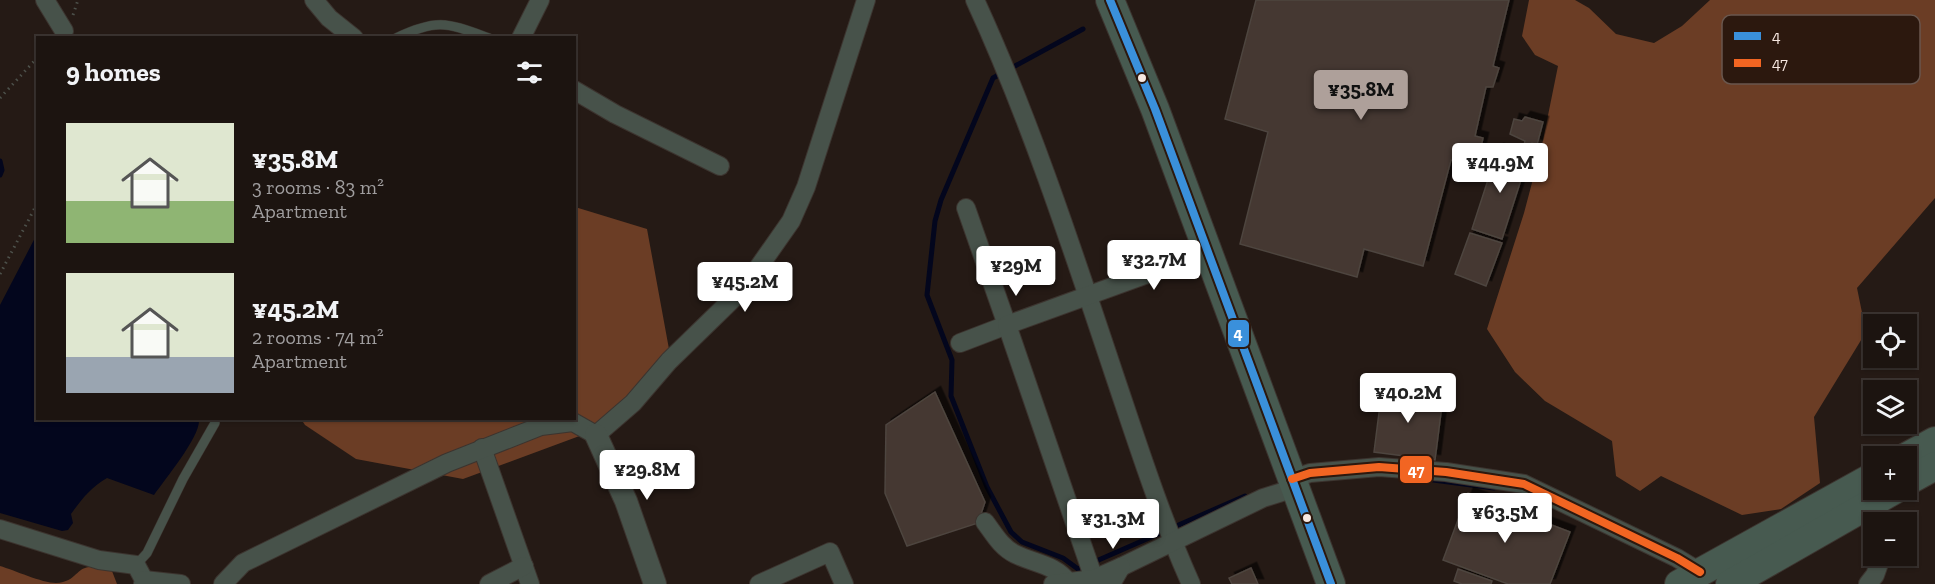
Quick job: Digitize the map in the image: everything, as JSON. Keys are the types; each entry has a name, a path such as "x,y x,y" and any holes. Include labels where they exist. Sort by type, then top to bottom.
{"main road":[{"path":"1118,5 1331,584"},
{"path":"1917,451 1935,441"},
{"path":"1917,476 1935,466"},
{"path":"1690,578 1866,500"},
{"path":"1730,584 1870,500"}],"street":[{"path":"45,0 64,32"},
{"path":"314,0 329,18 352,36"},
{"path":"521,36 540,0"},
{"path":"596,435 633,403 669,362 744,288 791,221 806,188 866,0"},
{"path":"975,0 998,49 1088,296 1171,540 1191,584"},
{"path":"576,91 615,114 720,166"},
{"path":"966,208 1007,325 1103,581"},
{"path":"960,343 1208,252"},
{"path":"223,584 243,563 384,492 482,448 541,426 573,422 596,435 626,501 655,584"},
{"path":"482,448 530,584"},
{"path":"985,522 1000,543 1013,553 1060,572 1061,584 1103,581 1121,567 1171,540 1294,484 1310,473 1378,467 1446,472 1524,484 1657,548 1690,578"},
{"path":"0,529 99,560 141,577 181,584"},
{"path":"759,584 830,552 844,584"},
{"path":"489,584 524,566"},
{"path":"1868,584 1878,566"}],"lane":[{"path":"400,36 423,25 435,23 457,26 484,36"},
{"path":"141,577 147,554 183,479 215,423 214,420"}],"path":[{"path":"0,98 36,59"},
{"path":"0,274 36,206"}],"shaded area":[{"path":"1529,0 1575,0 1589,8 1616,34 1654,43 1682,26 1710,0 1935,0 1935,198 1857,288 1863,317 1863,337 1814,417 1820,483 1781,509 1742,515 1661,476 1640,491 1616,476 1612,441 1545,401 1515,372 1487,329 1524,213 1542,145 1558,66 1535,55 1522,36"},
{"path":"576,207 647,229 669,349 645,383 593,431 463,479 356,459 305,425 302,420 576,420"},
{"path":"0,566 36,579 56,583 71,578 84,568 99,567 112,571 117,584 0,584"}],"water":[{"path":"36,236 36,420 199,420 189,446 154,495 107,478 96,485 83,499 71,514 73,523 68,530 62,531 0,513 0,305"}],"building":[{"path":"1256,0 1509,0 1493,66 1499,68 1493,87 1486,87 1475,136 1483,138 1478,160 1469,158 1467,165 1451,160 1423,266 1364,249 1357,277 1240,244 1268,132 1225,119"},
{"path":"1525,117 1543,122 1537,145 1532,143 1530,151 1523,150 1525,141 1510,134 1514,119 1522,121"},
{"path":"1498,149 1528,158 1502,239 1472,229"},
{"path":"1470,233 1502,243 1486,286 1455,274"},
{"path":"1382,389 1443,397 1435,460 1374,452"},
{"path":"935,392 985,502 978,523 907,546 885,493 886,425"},
{"path":"1468,493 1570,532 1550,584 1508,584 1443,560"},
{"path":"1251,568 1258,584 1232,584 1229,578"},
{"path":"1458,569 1492,581 1491,584 1462,584 1454,581"}],"waterway":[{"path":"1083,29 993,78 941,200 935,221 927,295 952,360 951,396 987,487 1011,532 1022,542 1063,558 1078,569 1245,496"},
{"path":"0,161 2,170 0,175"},
{"path":"1426,479 1494,488"}],"transit line":[{"name":"4","path":"1110,0 1155,109 1331,584"},
{"name":"47","path":"1292,479 1310,473 1379,467 1446,472 1524,484 1677,558 1700,572"}]}
